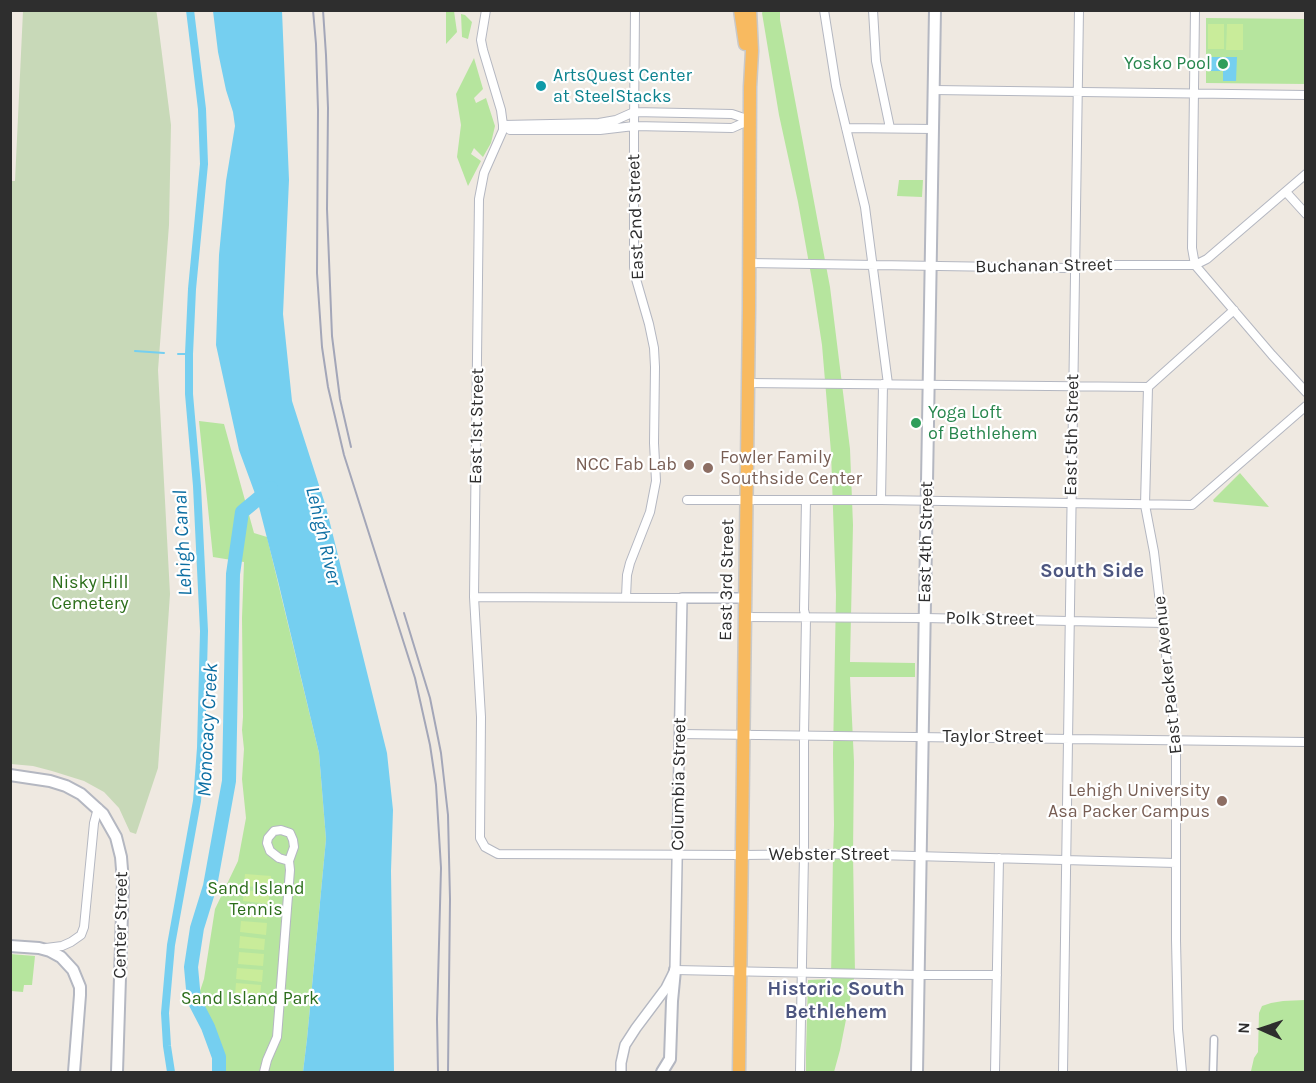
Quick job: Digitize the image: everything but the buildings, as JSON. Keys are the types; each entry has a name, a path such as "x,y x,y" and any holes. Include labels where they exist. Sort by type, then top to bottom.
{"highway":[{"path":"740,10 750,87"},
{"path":"750,10 752,51 750,87"},
{"name":"East 3rd Street","path":"739,1072 750,87"}],"main road":[{"name":"East 4th Street","path":"917,1072 934,10"},
{"name":"Center Street","path":"10,775 60,783 81,794 98,808 116,837 123,873 117,1072"},
{"path":"10,946 39,948 56,953 73,970 80,987 74,1072"},
{"path":"662,1072 670,1059 675,970"}],"street":[{"path":"486,10 481,40 501,110 503,128"},
{"name":"East 2nd Street","path":"626,597 630,563 650,512 656,481 654,348 634,267 635,10"},
{"path":"824,10 836,86 865,207 873,265 885,384 881,500"},
{"path":"873,10 877,64 890,128"},
{"name":"East 5th Street","path":"1063,1072 1079,10"},
{"path":"1195,10 1192,248 1195,265 1305,392"},
{"path":"934,90 1305,95"},
{"path":"503,128 599,123 616,120 634,112 732,114 750,120"},
{"path":"503,128 600,130 634,126 732,128 750,120"},
{"name":"East 1st Street","path":"485,847 480,838 481,717 474,597 479,199 484,173 503,128"},
{"path":"846,128 933,129"},
{"path":"1195,265 1207,259 1305,174"},
{"path":"1286,192 1305,214"},
{"name":"Buchanan Street","path":"749,263 1066,268 1075,265 1195,265"},
{"path":"748,383 1148,387 1234,310"},
{"name":"East Packer Avenue","path":"1148,387 1145,505 1153,539 1176,740 1178,1029 1182,1072"},
{"path":"687,500 927,500 1191,505 1305,406"},
{"path":"800,1072 806,500"},
{"path":"474,597 745,598"},
{"name":"Columbia Street","path":"675,970 682,598"},
{"name":"Polk Street","path":"744,617 1164,623"},
{"name":"Taylor Street","path":"680,734 1305,742"},
{"path":"39,948 67,944 83,932 94,823 98,808"},
{"name":"Webster Street","path":"485,847 498,854 804,854 1176,862"},
{"path":"995,1072 999,858"},
{"path":"264,1072 277,1037 289,861"},
{"path":"621,1072 625,1045 666,988 675,970 997,975"},
{"path":"1213,1072 1214,1039"}],"green space":[{"name":"Nisky Hill Cemetery","path":"156,10 157,15 171,125 169,225 158,370 170,594 158,768 136,834 130,832 119,808 104,792 84,781 52,771 11,764 10,181 15,181 23,11"},
{"path":"446,11 454,11 457,32 446,44"},
{"path":"763,11 780,11 830,287 850,449 853,525 850,662 915,663 915,677 850,677 854,762 855,974 834,1072 806,1072 808,980 831,979 836,595 831,452 822,345 813,286 779,115"},
{"path":"461,14 472,22 468,39 462,37"},
{"path":"1206,18 1305,19 1305,84 1206,83"},
{"path":"1208,24 1224,24 1224,49 1208,49"},
{"path":"1227,24 1243,24 1243,50 1226,50"},
{"path":"474,58 483,89 474,98 476,103 486,98 495,126 491,143 483,157 474,148 471,154 481,161 468,186 457,157 461,125 456,94"},
{"path":"899,180 923,180 922,197 897,196"},
{"name":"Sand Island Park","path":"199,421 224,424 254,533 267,537 319,753 326,839 303,1072 224,1072 220,1053 197,1000 204,979 215,909 238,861 246,818 242,779 244,562 213,557"},
{"path":"1240,473 1269,507 1214,502 1213,500"},
{"path":"245,874 271,876 270,888 244,886"},
{"name":"Sand Island Tennis","path":"244,890 269,892 269,904 243,901"},
{"path":"243,905 268,907 267,919 242,917"},
{"path":"241,921 267,923 266,935 240,932"},
{"path":"240,936 265,939 264,950 239,948"},
{"path":"239,952 264,954 263,966 238,964"},
{"path":"10,954 35,956 32,985 24,985 23,992 11,991"},
{"path":"237,968 263,970 262,982 236,979"},
{"path":"236,983 261,985 260,997 235,995"},
{"path":"1305,1000 1306,1069 1303,1072 1214,1072 1251,1071 1258,1052 1259,1013 1262,1006 1283,1001"}],"water":[{"name":"Lehigh River","path":"213,11 282,11 289,180 283,314 292,401 326,507 387,753 393,810 391,871 394,1072 303,1072 326,839 319,753 257,499 239,450 216,345 219,255 226,181 235,126 218,52"},
{"name":"Yosko Pool","path":"1209,57 1237,57 1236,81 1223,81 1223,71 1209,71"}],"waterway":[{"name":"Lehigh Canal","path":"171,1072 165,1013 171,945 197,801 201,748 204,631 197,486 189,394 192,289 204,164 202,109 190,10"},
{"path":"135,351 164,353"},
{"path":"178,354 189,354"},
{"name":"Monocacy Creek","path":"219,1072 219,1057 208,1027 194,1000 191,967 197,928 210,886 229,781 233,574 242,512 271,488"}],"railway":[{"path":"313,10 318,110 317,273 322,347 328,387 344,455 415,678 430,745 436,785 441,868 438,1072"},
{"path":"323,10 328,108 327,209 332,336 340,399 351,447"},
{"path":"404,613 430,698 441,753 448,815 450,899 448,1072"}],"place":[{"name":"Yosko Pool","path":"1223,64"},
{"name":"ArtsQuest Center at SteelStacks","path":"541,86"},
{"name":"Yoga Loft of Bethlehem","path":"916,423"},
{"name":"NCC Fab Lab","path":"689,465"},
{"name":"Fowler Family Southside Center","path":"708,468"},
{"name":"Lehigh University Asa Packer Campus","path":"1222,801"}],"district":[{"name":"South Side","path":"1092,571"},
{"name":"Historic South Bethlehem","path":"836,1000"}]}
